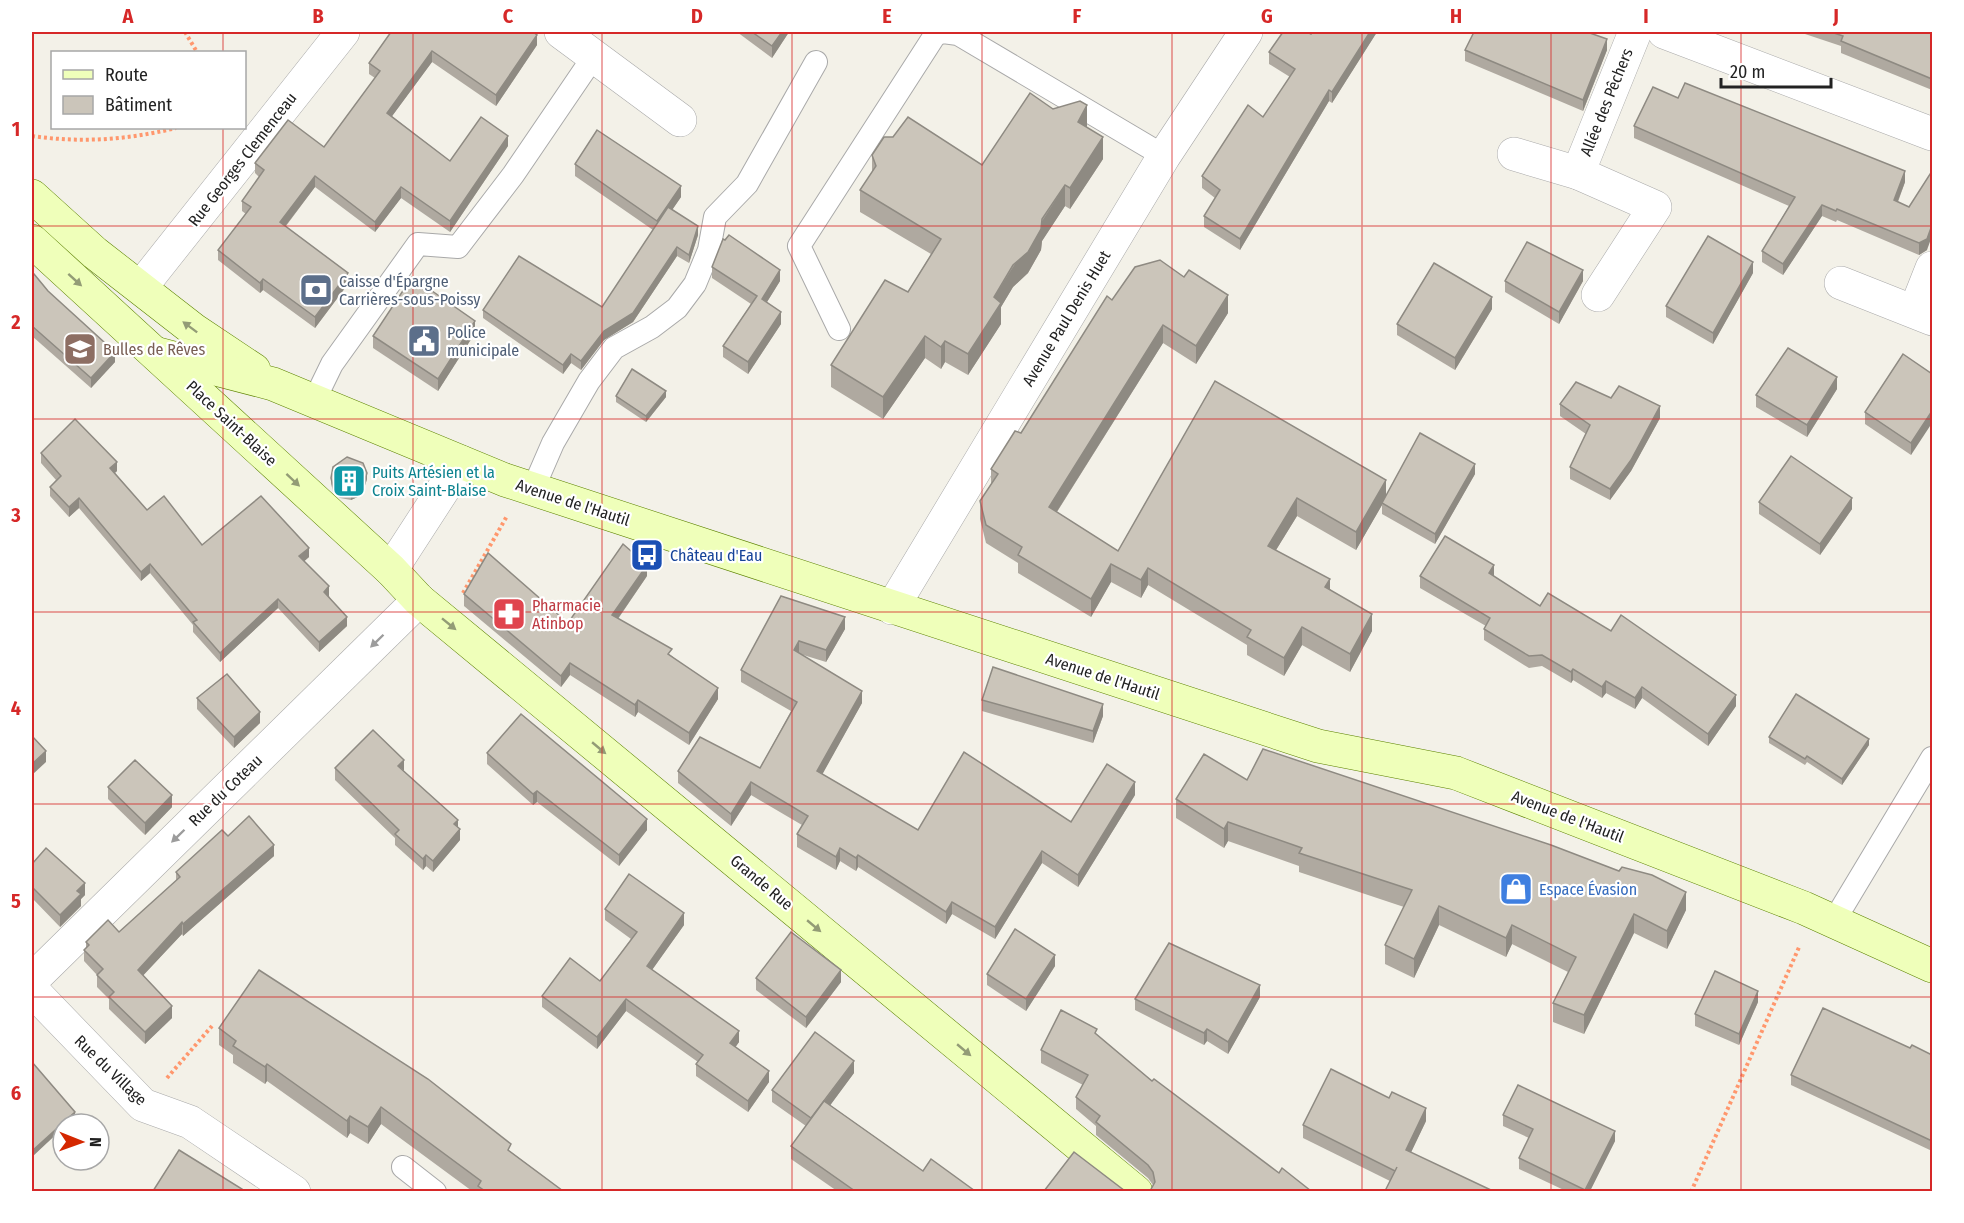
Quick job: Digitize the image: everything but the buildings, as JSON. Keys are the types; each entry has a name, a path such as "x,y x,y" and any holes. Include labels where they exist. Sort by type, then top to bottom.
{"street":[{"name":"Rue Georges Clemenceau","path":"141,287 343,32"},
{"path":"561,32 680,120"},
{"name":"Avenue Paul Denis Huet","path":"892,608 1164,156 1246,32"},
{"name":"Allée des Pêchers","path":"1578,173 1635,32"},
{"path":"1664,32 1932,134"},
{"name":"Allée des Pêchers","path":"1514,154 1578,173 1655,207 1598,295"},
{"path":"32,196 95,253 194,330 273,384"},
{"path":"32,241 158,354"},
{"path":"1841,283 1924,315 1932,268"},
{"name":"Place Saint-Blaise","path":"158,354 273,384"},
{"name":"Place Saint-Blaise","path":"158,354 391,570"},
{"name":"Avenue de l'Hautil","path":"273,384 519,484 892,608 1318,746 1456,773 1804,908 1932,966"},
{"path":"391,570 461,462"},
{"name":"Grande Rue","path":"391,570 419,600 1136,1191"},
{"name":"Rue du Coteau","path":"32,980 419,600"},
{"name":"Rue du Village","path":"32,990 143,1105 190,1122 294,1191"}],"lane":[{"path":"839,329 799,246 935,35 943,32 958,34 1164,156"},
{"path":"314,401 332,364 418,244 458,247 513,175 594,56"},
{"path":"519,484 553,443 589,381 614,348 652,327 677,308 694,284 709,250 715,217 747,184 816,62"},
{"path":"117,317 141,287"},
{"path":"1834,921 1932,758"},
{"path":"403,1167 435,1191"}],"path":[{"path":"185,32 196,51"},
{"path":"32,136 70,141 110,140 170,129"},
{"path":"445,621 507,517 519,484"},
{"path":"1691,1191 1799,949 1804,908"},
{"path":"143,1105 212,1026"}],"place":[{"name":"Caisse d'Épargne Carrières-sous-Poissy","path":"316,290"},
{"name":"Police municipale","path":"424,341"},
{"name":"Bulles de Rêves","path":"80,349"},
{"name":"Puits Artésien et la Croix Saint-Blaise","path":"349,481"},
{"name":"Château d'Eau","path":"647,555"},
{"name":"Pharmacie Atinbop","path":"509,614"},
{"name":"Espace Évasion","path":"1516,889"}]}
